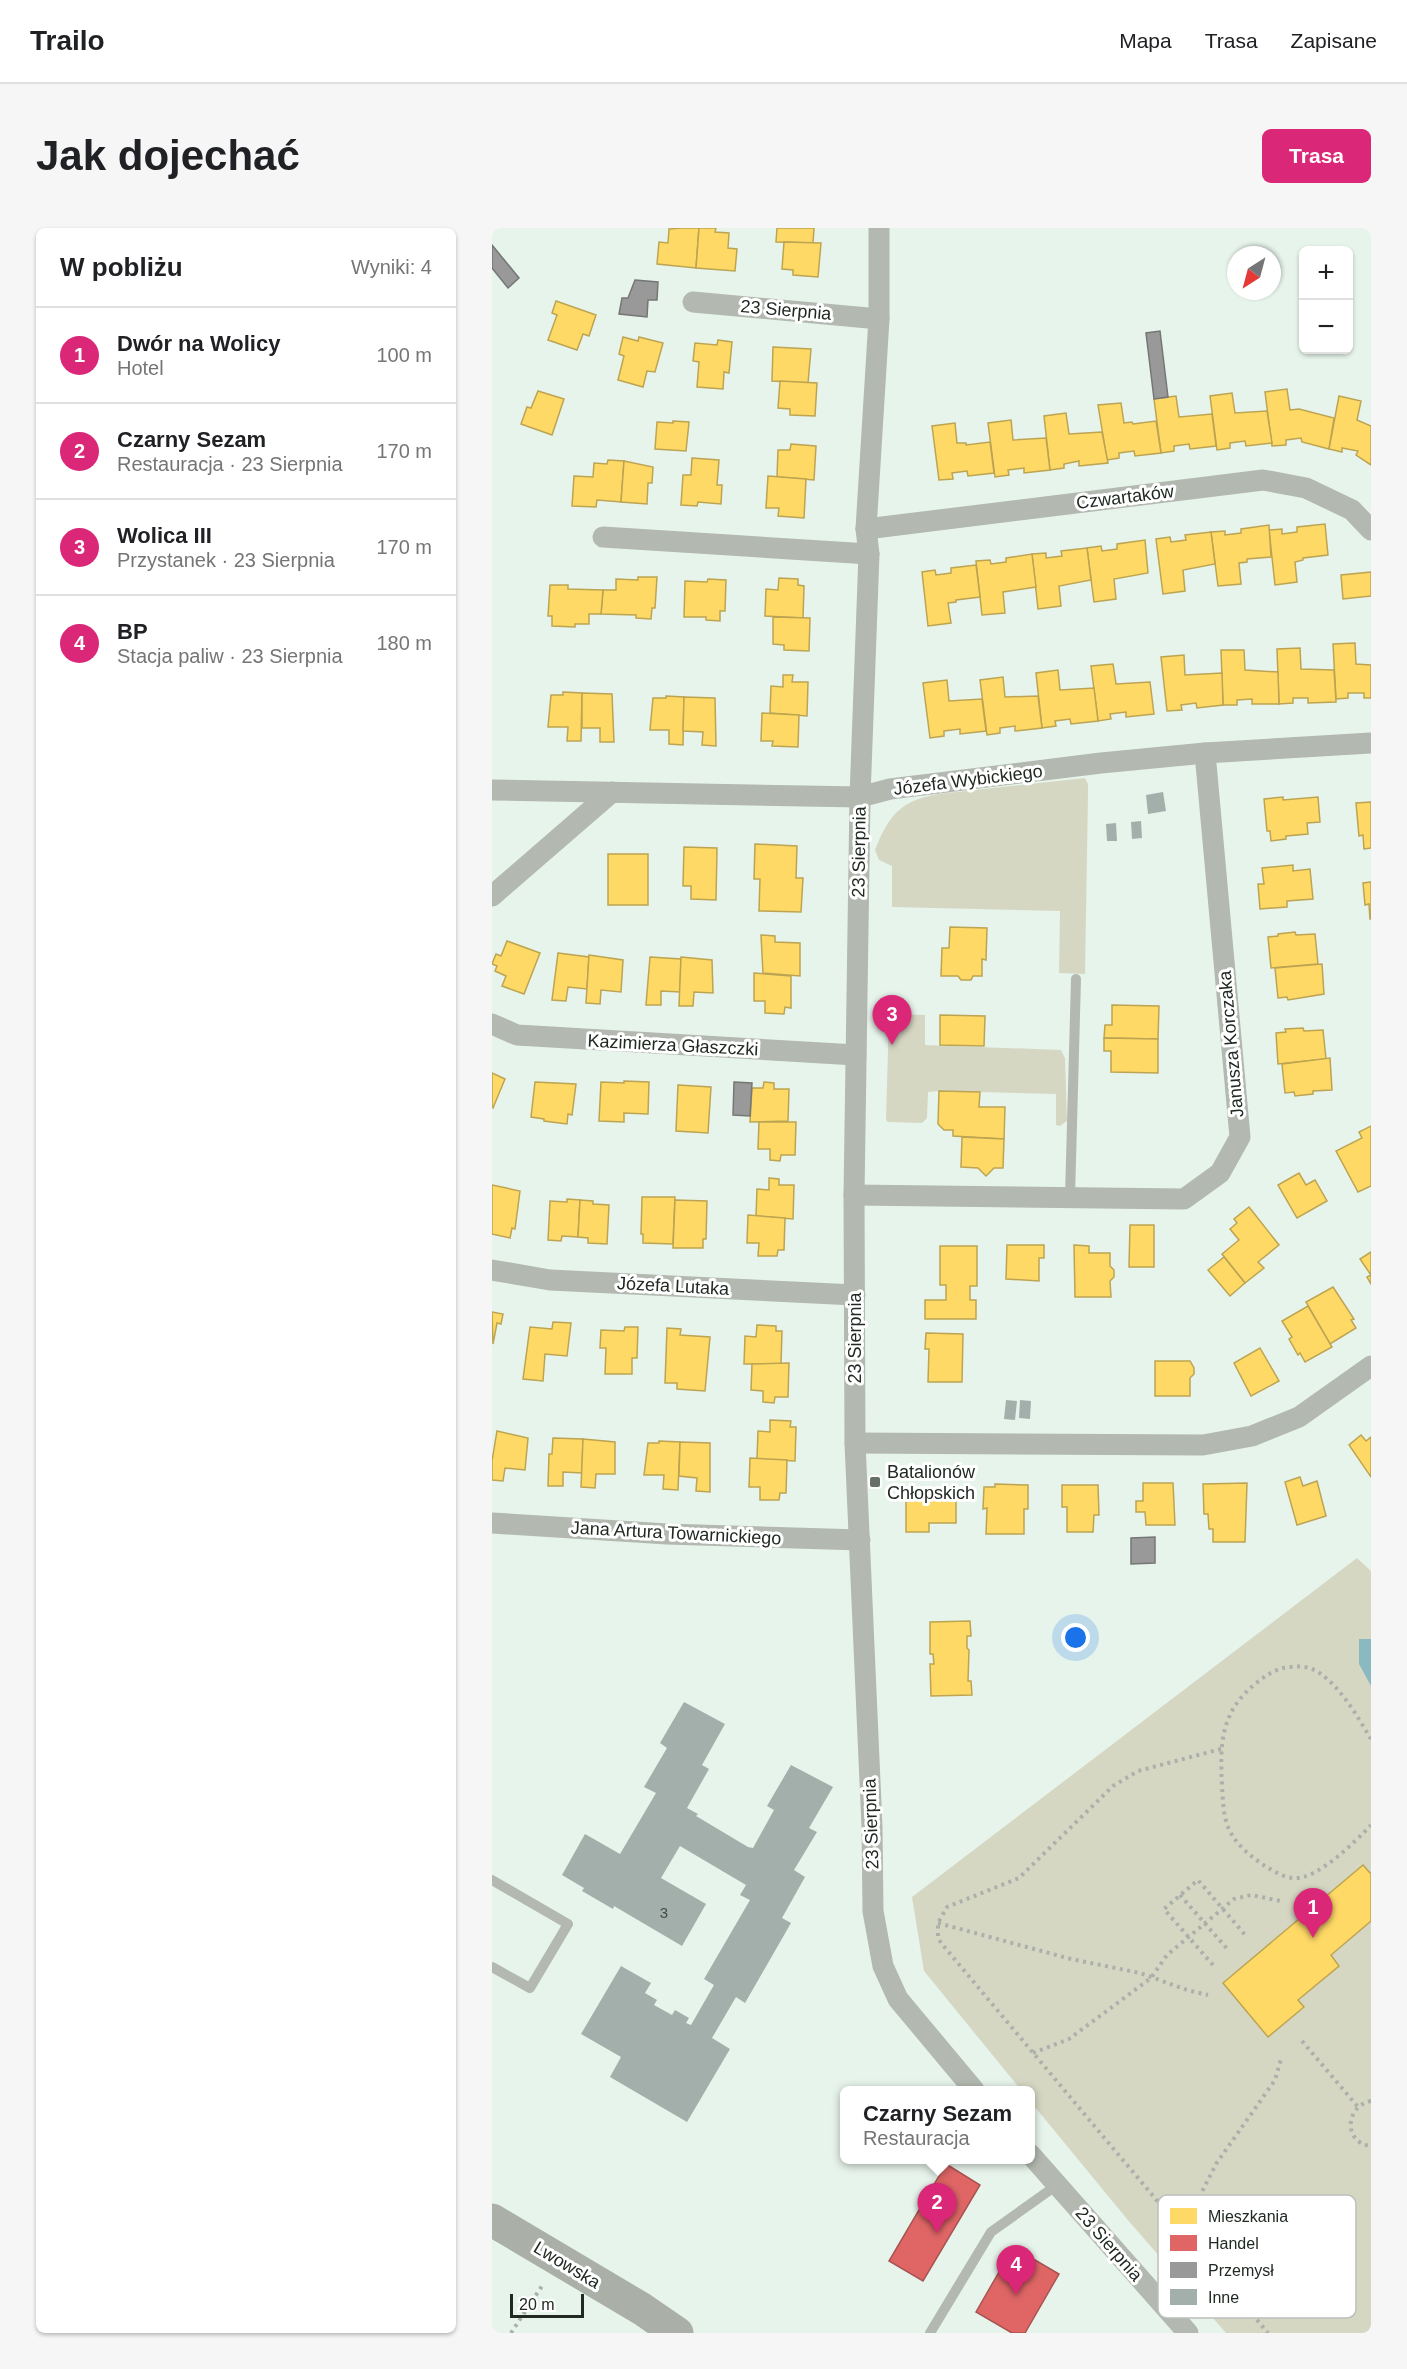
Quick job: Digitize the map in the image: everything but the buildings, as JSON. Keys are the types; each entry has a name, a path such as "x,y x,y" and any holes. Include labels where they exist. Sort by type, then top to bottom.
{"main road":[{"name":"Lwowska","path":"492,2220 642,2309 689,2333"},
{"name":"Lwowska","path":"642,2309 677,2333"}],"street":[{"name":"23 Sierpnia","path":"879,228 879,319 866,529 869,554 860,797 854,1195 855,1443 872,1827 873,1911 883,1966 898,1999 970,2086"},
{"name":"23 Sierpnia","path":"693,302 879,319"},
{"name":"Czwartaków","path":"866,529 1263,480 1306,488 1352,510 1371,530"},
{"path":"603,537 869,554"},
{"name":"Józefa Wybickiego","path":"492,790 860,797 890,789 1101,763 1205,753 1371,743"},
{"name":"Janusza Korczaka","path":"854,1195 1184,1199 1220,1173 1240,1137 1205,753"},
{"path":"492,896 612,792"},
{"name":"Kazimierza Głaszczki","path":"492,1024 517,1035 856,1055"},
{"name":"Józefa Lutaka","path":"492,1270 550,1280 855,1295"},
{"path":"855,1443 1203,1444 1252,1436 1299,1417 1371,1366"},
{"name":"Jana Artura Towarnickiego","path":"492,1523 667,1534 860,1540"},
{"name":"23 Sierpnia","path":"1035,2160 1158,2299"},
{"name":"23 Sierpnia","path":"1175,2318 1188,2333"}],"lane":[{"path":"1070,1197 1076,979"},
{"path":"492,1880 568,1924 530,1988 492,1967"},
{"path":"930,2333 991,2232 1057,2185"}],"path":[{"path":"1371,1740 1357,1716 1326,1679 1317,1671 1294,1666 1266,1675 1236,1703 1228,1716 1221,1749 1223,1800 1228,1827 1242,1848 1274,1871 1292,1878 1310,1874 1346,1849 1371,1825"},
{"path":"1158,2202 941,1943 938,1937 938,1923 947,1907 1019,1878 1113,1786 1138,1772 1221,1749"},
{"path":"1213,1965 1164,1909 1180,1894 1198,1880 1246,1936"},
{"path":"1180,1894 1229,1951"},
{"path":"1033,2053 1069,2039 1151,1978 1167,1955 1234,1899 1251,1895 1281,1900"},
{"path":"938,1923 1060,1956 1140,1973 1208,1995"},
{"path":"1302,2041 1358,2107"},
{"path":"1200,2195 1216,2164 1275,2080 1281,2059"},
{"path":"1371,2101 1358,2107 1352,2115 1351,2130 1359,2142 1371,2146"},
{"path":"511,2333 559,2260"},
{"path":"1255,2318 1268,2333"}],"green space":[{"path":"1085,778 1088,793 1085,974 1059,973 1060,911 892,907 892,866 879,860 875,850 885,827 905,806 938,794"},
{"path":"889,1014 925,1015 925,1045 1061,1050 1065,1058 1067,1121 1060,1126 1056,1125 1056,1094 939,1091 928,1092 927,1118 922,1123 888,1122 886,1120"},
{"path":"1357,1558 1371,1571 1371,2333 1226,2333 1213,2318 1356,2318 1356,2195 1158,2195 1158,2255 1035,2107 1035,2086 1018,2086 924,1971 912,1897"}],"water":[{"path":"1359,1639 1371,1639 1371,1686 1359,1664"}],"place":[{"name":"Wolica III","path":"892,1045"},
{"name":"Batalionów Chłopskich","path":"875,1482"},
{"name":"Dwór na Wolicy","path":"1313,1938"},
{"name":"Czarny Sezam","path":"937,2233"},
{"name":"BP","path":"1016,2295"}]}
